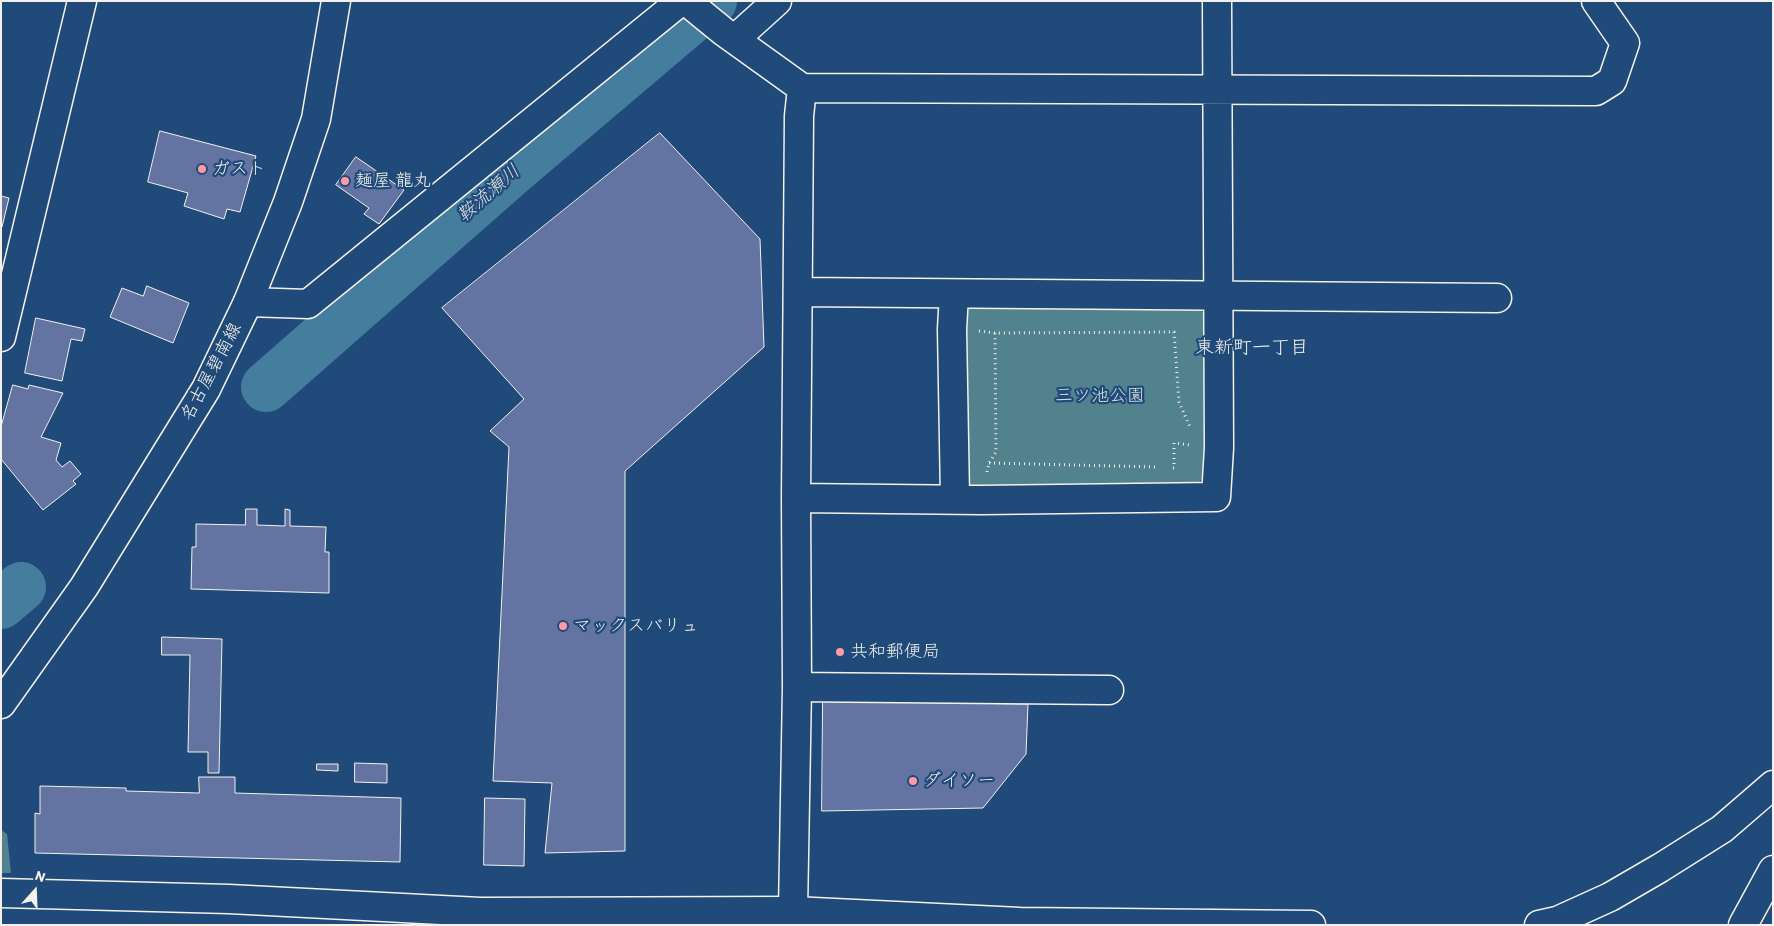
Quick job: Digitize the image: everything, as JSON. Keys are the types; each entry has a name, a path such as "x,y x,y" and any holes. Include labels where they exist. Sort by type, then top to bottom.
{"street":[{"path":"1,337 82,1"},
{"name":"名古屋碧南線","path":"1,704 89,579 206,389 248,302 288,202 316,119 336,1"},
{"path":"729,35 777,1"},
{"path":"796,498 955,498 982,500 1216,497 1213,447 1218,295 1217,1"},
{"path":"248,302 308,304 686,2 802,88 1596,91 1612,81 1625,43 1596,1"},
{"path":"793,911 797,687 796,498 799,116 802,88"},
{"path":"799,292 1497,298"},
{"path":"954,294 955,498"},
{"path":"797,687 1109,690"},
{"path":"1539,925 1557,921 1610,897 1660,868 1722,829 1773,785"},
{"path":"1742,925 1773,870"},
{"path":"1,893 229,899 480,918 793,911 1020,922 1311,925"}],"path":[{"path":"982,500 989,463 996,452 995,333 1174,332 1179,402 1190,426 1213,447"},
{"path":"989,463 1174,468 1174,442 1213,447"}],"green space":[{"name":"三ツ池公園","path":"969,303 1196,306 1206,315 1205,475 1194,489 970,487 961,477 959,319"},
{"path":"1,830 7,834 11,873 1,873"}],"building":[{"name":"ガスト","path":"160,131 256,156 240,212 227,209 224,219 184,206 188,193 148,182"},
{"name":"マックスバリュ","path":"660,133 760,239 764,347 625,471 625,851 545,853 552,783 493,781 509,447 490,431 524,399 442,308"},
{"path":"356,157 404,190 379,224 364,214 369,208 336,185"},
{"path":"1,196 9,198 2,227 1,227"},
{"path":"147,286 189,303 173,343 110,317 122,288 143,296"},
{"path":"36,318 85,329 82,341 71,339 62,381 25,373"},
{"path":"13,385 28,389 29,385 63,393 41,437 61,443 56,460 62,467 70,461 81,474 73,481 76,484 43,510 1,459 1,427"},
{"path":"246,509 257,509 257,525 285,526 285,509 290,510 290,526 326,527 325,552 329,552 329,593 191,589 192,547 196,547 196,524 245,525"},
{"path":"162,637 222,639 219,773 208,773 208,752 188,752 190,655 162,655"},
{"name":"ダイソー","path":"823,701 1028,704 1026,754 983,808 822,811"},
{"path":"355,763 387,764 387,783 355,782"},
{"path":"317,764 338,764 338,771 317,770"},
{"path":"199,777 235,777 235,793 401,798 400,862 35,853 35,813 40,814 40,786 126,788 126,791 199,793"},
{"path":"485,798 525,799 524,866 484,865"}],"waterway":[{"name":"鞍流瀬川","path":"266,387 513,170 712,1"},
{"name":"鞍流瀬川","path":"1,604 21,587"}],"place":[{"name":"ガスト","path":"202,169"},
{"name":"麺屋 龍丸","path":"345,181"},
{"name":"マックスバリュ","path":"563,626"},
{"name":"共和郵便局","path":"840,652"},
{"name":"ダイソー","path":"913,781"}],"district":[{"name":"東新町一丁目","path":"1252,348"}]}
